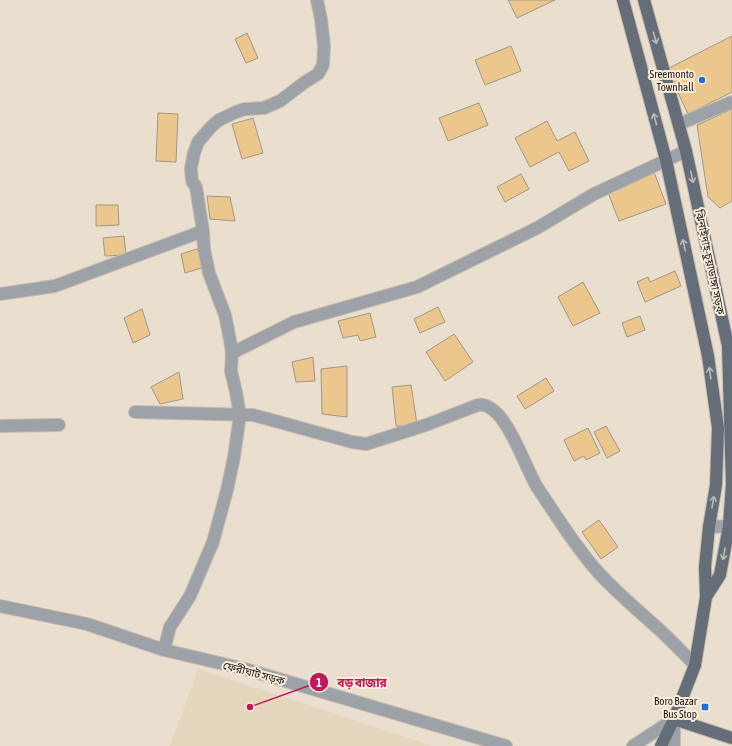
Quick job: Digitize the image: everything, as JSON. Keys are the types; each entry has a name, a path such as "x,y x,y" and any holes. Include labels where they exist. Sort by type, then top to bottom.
{"main road":[{"name":"ঝিনাইদাহ-চুয়াডাঙ্গা সড়ক","path":"623,0 666,160 708,356 718,428 716,485 709,527 705,567 706,596 695,665 674,719 660,746"},
{"name":"ঝিনাইদাহ-চুয়াডাঙ্গা সড়ক","path":"644,0 686,151 728,346 732,484 730,526 720,576 706,596"},
{"path":"674,719 732,738"}],"street":[{"path":"164,650 170,628 190,596 213,542 227,490 240,415 231,371 232,353 225,315 209,273 204,249 203,231 196,187 192,181 194,154 198,142 219,120 245,109 264,108 280,101 318,74 323,65 324,46 317,0"},
{"path":"679,124 732,102"},
{"path":"232,353 294,322 417,287 537,228 594,194 686,151"},
{"path":"0,294 55,286 203,231"},
{"path":"135,412 253,415 352,442 366,444 426,425 484,404 491,407 497,412 511,433 535,484 562,525 596,571 695,665"},
{"path":"0,426 59,425"},
{"path":"709,527 730,526"},
{"name":"ফেরীঘাট সড়ক","path":"0,606 87,624 164,650 253,672 506,746"},
{"path":"633,746 674,719"},
{"path":"674,719 674,746"}],"shaded area":[{"path":"198,669 433,746 170,746"}],"building":[{"path":"508,0 555,0 517,18"},
{"path":"247,33 258,58 246,63 235,39"},
{"name":"Sreemonto Townhall","path":"732,36 732,92 688,114 667,69"},
{"path":"511,46 521,71 485,85 475,60"},
{"path":"479,103 488,125 448,141 439,118"},
{"path":"732,109 732,201 720,208 708,197 697,125"},
{"path":"158,113 178,114 176,162 156,161"},
{"path":"253,118 263,153 242,159 232,124"},
{"path":"547,121 557,141 575,132 589,161 569,171 559,152 530,167 515,138"},
{"path":"654,172 666,204 619,221 607,190"},
{"path":"521,174 529,189 505,202 497,187"},
{"path":"207,196 230,197 235,221 210,219"},
{"path":"96,205 118,205 119,225 96,226"},
{"path":"124,236 126,255 105,256 103,238"},
{"path":"200,248 205,267 185,273 181,254"},
{"path":"675,271 681,286 645,302 637,282 648,277 650,282"},
{"path":"583,282 600,313 573,326 558,297"},
{"path":"438,307 445,322 420,333 414,319"},
{"path":"142,309 150,335 133,343 124,318"},
{"path":"370,313 376,337 360,341 358,335 343,338 338,321"},
{"path":"640,316 645,330 627,337 622,323"},
{"path":"454,334 473,362 445,381 426,352"},
{"path":"313,357 315,381 296,382 292,362"},
{"path":"347,366 347,417 322,414 321,369"},
{"path":"179,372 183,399 160,404 151,387"},
{"path":"546,378 554,391 525,409 517,396"},
{"path":"411,385 417,424 396,426 392,387"},
{"path":"606,426 620,451 607,458 594,432"},
{"path":"588,428 600,453 586,460 584,456 574,461 564,440"},
{"path":"599,520 618,547 601,559 582,532"}],"place":[{"name":"Sreemonto Townhall","path":"702,80"},
{"name":"বড় বাজার","path":"250,707"},
{"name":"Boro Bazar Bus Stop","path":"705,707"}]}
